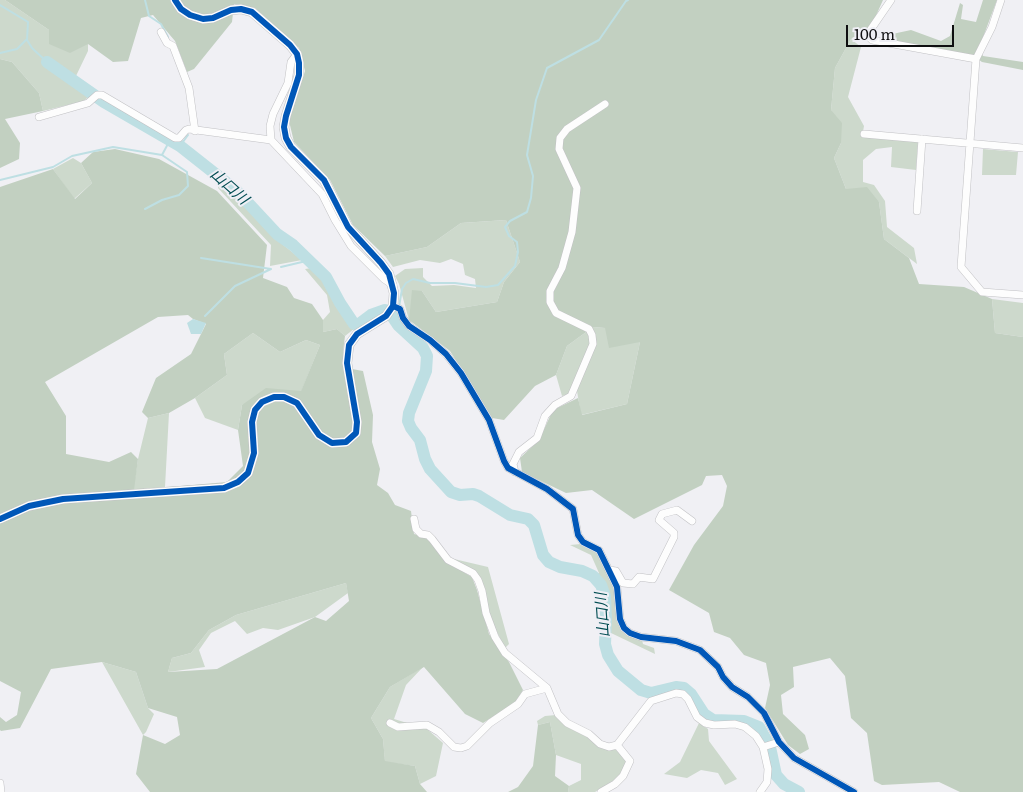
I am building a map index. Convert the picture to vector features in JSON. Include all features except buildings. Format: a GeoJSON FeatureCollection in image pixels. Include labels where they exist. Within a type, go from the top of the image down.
{"type":"FeatureCollection","features":[{"type":"Feature","properties":{"kind":"street"},"geometry":{"type":"LineString","coordinates":[[175,0],[181,9],[190,16],[203,19],[212,18],[231,10],[241,9],[252,12],[290,45],[297,54],[299,75],[284,127],[286,138],[291,147],[324,180],[348,227],[381,263],[393,285],[396,308],[409,326],[430,340],[446,354],[461,373],[488,420],[508,468],[547,489],[573,509],[578,536],[582,542],[599,550],[617,587],[620,619],[624,628],[630,633],[641,637],[676,641],[700,650],[718,668],[723,678],[732,687],[748,697],[764,713],[779,742],[801,763],[854,792]]}},
{"type":"Feature","properties":{"kind":"street"},"geometry":{"type":"LineString","coordinates":[[891,0],[869,32],[869,37],[872,40],[976,59]]}},
{"type":"Feature","properties":{"kind":"street"},"geometry":{"type":"LineString","coordinates":[[1001,0],[992,27],[976,59],[961,267],[982,292],[1023,295]]}},
{"type":"Feature","properties":{"kind":"street"},"geometry":{"type":"LineString","coordinates":[[161,32],[167,43],[173,46],[189,88],[196,131]]}},
{"type":"Feature","properties":{"kind":"street"},"geometry":{"type":"LineString","coordinates":[[297,54],[291,62],[288,83],[273,114],[270,126],[271,140],[322,194],[351,246],[384,279],[393,285]]}},
{"type":"Feature","properties":{"kind":"street"},"geometry":{"type":"LineString","coordinates":[[39,117],[88,103],[102,95],[175,138],[179,138],[186,130],[271,140]]}},
{"type":"Feature","properties":{"kind":"street"},"geometry":{"type":"LineString","coordinates":[[515,472],[513,464],[519,452],[537,438],[545,416],[555,405],[571,396],[593,344],[589,329],[556,313],[550,302],[550,291],[562,268],[572,232],[576,188],[559,149],[560,138],[567,129],[605,104]]}},
{"type":"Feature","properties":{"kind":"street"},"geometry":{"type":"LineString","coordinates":[[864,134],[1023,148]]}},
{"type":"Feature","properties":{"kind":"street"},"geometry":{"type":"LineString","coordinates":[[917,211],[922,139]]}},
{"type":"Feature","properties":{"kind":"street"},"geometry":{"type":"LineString","coordinates":[[0,519],[29,506],[63,499],[224,488],[238,482],[248,473],[254,454],[252,422],[255,410],[262,402],[274,397],[284,396],[298,403],[319,436],[332,443],[346,442],[356,433],[357,422],[347,363],[349,345],[357,334],[396,308]]}},
{"type":"Feature","properties":{"kind":"street"},"geometry":{"type":"LineString","coordinates":[[609,570],[616,571],[623,583],[633,584],[639,578],[653,580],[674,537],[674,533],[660,520],[662,514],[677,510],[692,520]]}},
{"type":"Feature","properties":{"kind":"street"},"geometry":{"type":"LineString","coordinates":[[414,518],[416,529],[422,534],[428,535],[448,560],[472,573],[478,580],[486,613],[495,637],[505,653],[546,688],[558,714],[567,723],[589,734],[600,744],[609,747],[617,745],[651,702],[676,693],[683,694],[688,699],[697,718],[705,723],[714,725],[735,724],[745,727],[756,736],[763,747],[768,769],[767,782],[760,792]]}},
{"type":"Feature","properties":{"kind":"street"},"geometry":{"type":"LineString","coordinates":[[390,723],[398,727],[427,725],[439,732],[454,747],[461,748],[467,746],[490,723],[518,704],[525,694],[546,688]]}},
{"type":"Feature","properties":{"kind":"street"},"geometry":{"type":"LineString","coordinates":[[763,747],[779,742]]}},
{"type":"Feature","properties":{"kind":"street"},"geometry":{"type":"LineString","coordinates":[[601,792],[615,784],[623,776],[630,761],[617,745]]}},
{"type":"Feature","properties":{"kind":"street"},"geometry":{"type":"LineString","coordinates":[[0,783],[1,792]]}},
{"type":"Feature","properties":{"kind":"green space"},"geometry":{"type":"Polygon","coordinates":[[[0,0],[5,0],[49,30],[88,44],[88,51],[75,78],[95,90],[84,101],[43,111],[39,93],[12,62],[0,59],[0,0]]]}},
{"type":"Feature","properties":{"kind":"green space"},"geometry":{"type":"Polygon","coordinates":[[[5,0],[883,0],[870,29],[851,39],[835,68],[831,110],[842,123],[841,143],[834,158],[846,189],[867,187],[879,202],[884,239],[909,258],[919,284],[964,287],[992,299],[995,333],[1023,337],[1023,792],[960,792],[939,782],[882,785],[874,781],[867,733],[851,718],[845,676],[830,658],[793,667],[794,687],[781,695],[783,714],[805,735],[809,749],[800,754],[788,745],[765,708],[770,685],[766,663],[744,655],[730,638],[714,632],[709,613],[669,590],[694,545],[723,506],[727,486],[722,475],[706,476],[702,485],[634,519],[592,490],[566,493],[522,472],[520,458],[539,440],[553,410],[578,398],[582,415],[627,404],[640,342],[609,348],[605,328],[593,327],[567,346],[556,375],[535,386],[504,420],[492,418],[450,351],[409,320],[412,290],[422,291],[436,312],[497,302],[504,282],[520,262],[506,220],[461,223],[427,247],[385,256],[353,225],[330,180],[294,142],[289,121],[305,71],[299,48],[255,8],[234,4],[232,22],[194,69],[187,72],[175,41],[153,15],[141,18],[128,61],[113,62],[88,44],[70,53],[49,44],[49,30],[5,0]]]}},
{"type":"Feature","properties":{"kind":"green space"},"geometry":{"type":"Polygon","coordinates":[[[983,0],[997,0],[979,48],[983,56],[1023,62],[1023,70],[982,62],[975,57],[887,41],[883,36],[911,30],[941,41],[950,36],[960,3],[963,5],[961,19],[976,22],[983,0]]]}},
{"type":"Feature","properties":{"kind":"green space"},"geometry":{"type":"Polygon","coordinates":[[[851,39],[861,47],[848,97],[864,126],[862,137],[918,142],[916,170],[891,167],[892,147],[876,149],[863,160],[863,182],[874,185],[885,201],[887,227],[914,248],[917,264],[884,239],[879,202],[846,189],[834,158],[841,143],[831,110],[835,68],[851,39]]]}},
{"type":"Feature","properties":{"kind":"green space"},"geometry":{"type":"Polygon","coordinates":[[[0,59],[12,62],[39,93],[43,111],[5,119],[20,143],[19,159],[0,168],[0,59]]]}},
{"type":"Feature","properties":{"kind":"green space"},"geometry":{"type":"Polygon","coordinates":[[[115,149],[159,159],[217,191],[267,245],[263,278],[287,287],[294,298],[312,304],[323,320],[323,332],[337,329],[345,336],[343,352],[352,369],[363,371],[373,415],[372,442],[380,469],[377,485],[388,493],[395,505],[411,511],[414,534],[428,538],[448,563],[472,577],[489,634],[509,662],[523,690],[515,703],[483,723],[465,714],[424,667],[390,687],[371,718],[383,739],[385,761],[415,766],[420,784],[427,792],[150,792],[136,774],[143,735],[165,744],[180,735],[177,717],[148,708],[136,672],[102,662],[51,669],[20,728],[0,730],[0,717],[6,722],[17,715],[21,692],[0,681],[0,187],[53,169],[75,199],[92,183],[81,163],[93,152],[115,149]],[[188,315],[158,317],[45,382],[66,416],[66,454],[109,462],[131,452],[138,459],[134,490],[227,482],[243,466],[238,430],[242,405],[266,388],[301,391],[320,345],[306,340],[280,352],[253,333],[224,354],[227,375],[195,398],[169,413],[148,418],[142,412],[156,378],[191,354],[206,324],[188,315]],[[346,583],[236,615],[209,630],[191,653],[172,658],[168,672],[217,669],[315,617],[326,621],[349,601],[346,583]]]}},
{"type":"Feature","properties":{"kind":"green space"},"geometry":{"type":"Polygon","coordinates":[[[983,149],[1018,152],[1016,175],[982,175],[983,149]]]}},
{"type":"Feature","properties":{"kind":"green space"},"geometry":{"type":"Polygon","coordinates":[[[73,158],[81,163],[92,183],[74,199],[53,169],[73,158]]]}},
{"type":"Feature","properties":{"kind":"green space"},"geometry":{"type":"Polygon","coordinates":[[[219,183],[233,193],[271,235],[302,260],[270,266],[271,245],[218,188],[219,183]]]}},
{"type":"Feature","properties":{"kind":"green space"},"geometry":{"type":"Polygon","coordinates":[[[506,220],[520,262],[504,282],[497,302],[436,312],[422,291],[409,320],[395,276],[405,269],[423,268],[423,277],[432,286],[454,285],[476,288],[475,279],[465,275],[463,264],[451,259],[440,263],[420,260],[393,267],[385,256],[427,247],[461,223],[506,220]]]}},
{"type":"Feature","properties":{"kind":"green space"},"geometry":{"type":"Polygon","coordinates":[[[312,268],[323,278],[336,306],[354,329],[345,336],[337,329],[323,332],[323,320],[330,312],[327,295],[305,269],[312,268]]]}},
{"type":"Feature","properties":{"kind":"green space"},"geometry":{"type":"Polygon","coordinates":[[[992,299],[1023,303],[1023,337],[995,333],[992,299]]]}},
{"type":"Feature","properties":{"kind":"green space"},"geometry":{"type":"Polygon","coordinates":[[[593,327],[605,328],[640,342],[627,404],[581,415],[577,391],[562,396],[556,375],[567,346],[593,327]]]}},
{"type":"Feature","properties":{"kind":"green space"},"geometry":{"type":"Polygon","coordinates":[[[253,333],[280,352],[306,340],[320,345],[301,392],[242,405],[238,430],[205,418],[195,398],[227,375],[224,354],[253,333]]]}},
{"type":"Feature","properties":{"kind":"green space"},"geometry":{"type":"Polygon","coordinates":[[[169,413],[165,487],[133,490],[148,418],[169,413]]]}},
{"type":"Feature","properties":{"kind":"green space"},"geometry":{"type":"Polygon","coordinates":[[[581,544],[597,552],[615,590],[618,624],[626,633],[642,640],[643,644],[654,648],[655,654],[611,633],[608,593],[603,582],[595,575],[599,573],[591,555],[570,545],[581,544]]]}},
{"type":"Feature","properties":{"kind":"green space"},"geometry":{"type":"Polygon","coordinates":[[[454,559],[488,567],[509,644],[505,648],[491,620],[477,573],[454,559]]]}},
{"type":"Feature","properties":{"kind":"green space"},"geometry":{"type":"Polygon","coordinates":[[[346,583],[348,593],[315,617],[278,630],[263,628],[247,634],[235,621],[211,633],[199,650],[205,667],[168,672],[172,658],[191,653],[209,630],[236,615],[346,583]]]}},
{"type":"Feature","properties":{"kind":"green space"},"geometry":{"type":"Polygon","coordinates":[[[102,662],[136,672],[148,708],[154,714],[143,735],[102,662]]]}},
{"type":"Feature","properties":{"kind":"green space"},"geometry":{"type":"Polygon","coordinates":[[[423,667],[406,685],[394,719],[427,729],[443,743],[436,776],[420,784],[415,766],[385,762],[383,739],[371,718],[390,687],[423,667]]]}},
{"type":"Feature","properties":{"kind":"green space"},"geometry":{"type":"Polygon","coordinates":[[[556,715],[615,749],[628,761],[618,778],[595,792],[568,792],[569,786],[581,780],[581,764],[556,755],[550,722],[538,725],[537,721],[545,716],[556,715]]]}},
{"type":"Feature","properties":{"kind":"green space"},"geometry":{"type":"Polygon","coordinates":[[[550,722],[556,755],[555,776],[569,786],[568,792],[508,792],[518,787],[533,766],[538,725],[550,722]]]}},
{"type":"Feature","properties":{"kind":"green space"},"geometry":{"type":"Polygon","coordinates":[[[699,723],[708,729],[709,741],[737,779],[725,785],[718,773],[701,770],[687,778],[664,774],[680,762],[699,723]]]}},
{"type":"Feature","properties":{"kind":"water"},"geometry":{"type":"Polygon","coordinates":[[[193,319],[206,323],[201,334],[191,334],[187,323],[193,319]]]}},
{"type":"Feature","properties":{"kind":"waterway"},"geometry":{"type":"LineString","coordinates":[[145,0],[149,16],[161,24],[168,37]]}},
{"type":"Feature","properties":{"kind":"waterway"},"geometry":{"type":"LineString","coordinates":[[399,307],[402,289],[406,283],[413,279],[430,283],[455,283],[486,287],[498,285],[515,266],[518,252],[517,242],[509,236],[505,227],[510,221],[527,212],[531,198],[533,176],[527,155],[536,100],[547,68],[599,40],[628,0]]}},
{"type":"Feature","properties":{"kind":"waterway"},"geometry":{"type":"LineString","coordinates":[[0,5],[28,22],[27,40],[32,48],[47,62]]}},
{"type":"Feature","properties":{"kind":"waterway"},"geometry":{"type":"LineString","coordinates":[[0,53],[17,49],[26,40]]}},
{"type":"Feature","properties":{"kind":"waterway","name":"山口川"},"geometry":{"type":"LineString","coordinates":[[47,62],[104,102],[180,146],[237,191],[277,234],[293,245],[326,277],[354,324],[359,324],[371,315],[385,310]]}},
{"type":"Feature","properties":{"kind":"waterway"},"geometry":{"type":"LineString","coordinates":[[180,146],[188,135]]}},
{"type":"Feature","properties":{"kind":"waterway"},"geometry":{"type":"LineString","coordinates":[[0,180],[53,167],[72,156],[113,147],[162,155],[170,140]]}},
{"type":"Feature","properties":{"kind":"waterway"},"geometry":{"type":"LineString","coordinates":[[145,209],[162,200],[179,195],[188,186],[187,172],[162,155]]}},
{"type":"Feature","properties":{"kind":"waterway"},"geometry":{"type":"LineString","coordinates":[[201,258],[271,269],[235,286],[205,316]]}},
{"type":"Feature","properties":{"kind":"waterway"},"geometry":{"type":"LineString","coordinates":[[281,267],[311,262]]}},
{"type":"Feature","properties":{"kind":"waterway","name":"山口川"},"geometry":{"type":"LineString","coordinates":[[395,319],[397,311]]}},
{"type":"Feature","properties":{"kind":"waterway","name":"山口川"},"geometry":{"type":"LineString","coordinates":[[392,316],[398,325],[423,348],[427,356],[426,371],[409,413],[408,421],[420,440],[430,469],[451,492],[460,495],[473,494],[479,496],[510,515],[528,519],[534,525],[543,555],[549,562],[593,576],[601,585],[605,596],[605,644],[608,655],[618,671],[641,690],[651,693],[676,687],[684,688],[691,694],[704,714],[713,720],[744,721],[759,727],[770,747],[776,775],[784,784],[799,792]]}},
{"type":"Feature","properties":{"kind":"cycle path"},"geometry":{"type":"LineString","coordinates":[[0,519],[29,506],[63,499],[224,488],[238,482],[248,473],[254,453],[252,422],[255,410],[262,402],[274,397],[284,397],[297,403],[319,435],[332,443],[346,442],[356,433],[357,422],[347,363],[349,345],[357,334],[386,316],[393,306],[394,293],[389,274],[348,227],[324,180],[291,147],[286,138],[284,127],[286,116],[299,75],[297,54],[290,45],[252,12],[241,9],[231,10],[213,18],[203,19],[190,15],[181,9],[175,0]]}},
{"type":"Feature","properties":{"kind":"cycle path"},"geometry":{"type":"LineString","coordinates":[[393,306],[400,309],[403,318],[409,326],[430,340],[446,354],[461,373],[489,420],[508,468],[547,489],[573,509],[578,535],[583,542],[599,550],[617,587],[620,619],[624,628],[630,633],[641,637],[676,641],[700,650],[718,667],[723,677],[732,687],[748,697],[764,713],[779,742],[794,758],[854,792]]}}]}
